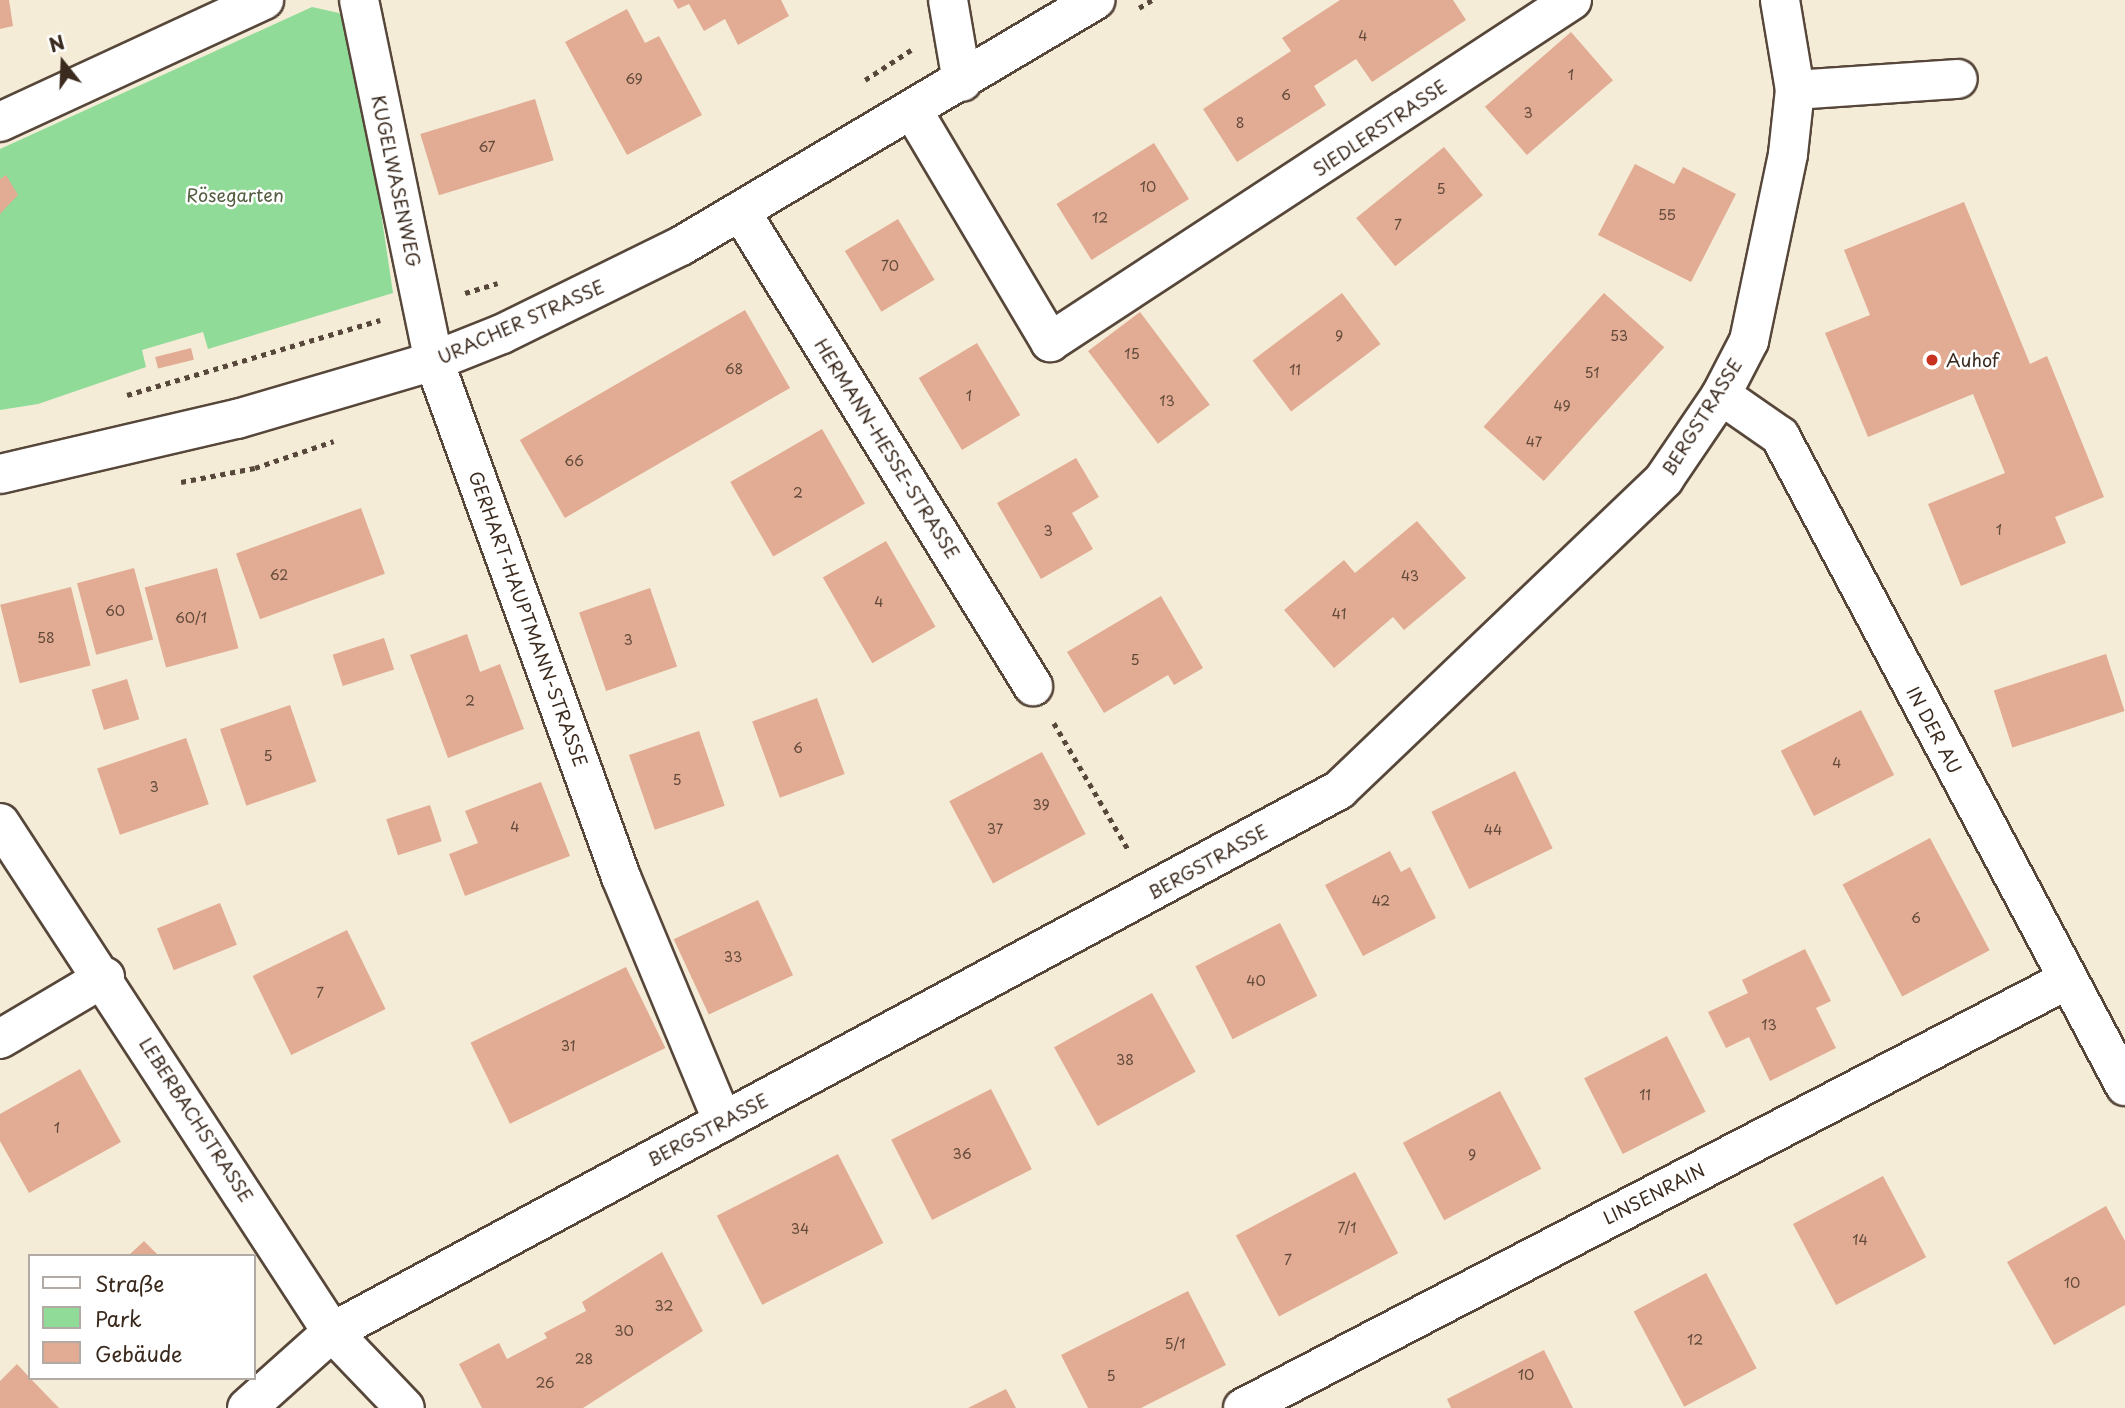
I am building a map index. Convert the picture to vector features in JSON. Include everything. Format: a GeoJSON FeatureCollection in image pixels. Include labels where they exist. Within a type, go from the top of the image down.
{"type":"FeatureCollection","features":[{"type":"Feature","properties":{"kind":"street"},"geometry":{"type":"LineString","coordinates":[[0,121],[264,0]]}},
{"type":"Feature","properties":{"kind":"street","name":"KUGELWASENWEG"},"geometry":{"type":"LineString","coordinates":[[359,0],[434,361]]}},
{"type":"Feature","properties":{"kind":"street","name":"URACHER STRASSE"},"geometry":{"type":"LineString","coordinates":[[0,474],[237,419],[434,361],[600,288],[741,212],[1095,0]]}},
{"type":"Feature","properties":{"kind":"street","name":"SIEDLERSTRASSE"},"geometry":{"type":"LineString","coordinates":[[913,111],[1050,342],[1189,256],[1572,0]]}},
{"type":"Feature","properties":{"kind":"street"},"geometry":{"type":"LineString","coordinates":[[1770,0],[1780,0]]}},
{"type":"Feature","properties":{"kind":"street","name":"BERGSTRASSE"},"geometry":{"type":"LineString","coordinates":[[247,1408],[332,1332],[1339,790],[1664,479],[1721,394],[1749,341],[1788,155],[1795,90],[1780,0]]}},
{"type":"Feature","properties":{"kind":"street"},"geometry":{"type":"LineString","coordinates":[[950,12],[962,82]]}},
{"type":"Feature","properties":{"kind":"street"},"geometry":{"type":"LineString","coordinates":[[1795,90],[1958,79]]}},
{"type":"Feature","properties":{"kind":"street","name":"HERMANN-HESSE-STRASSE"},"geometry":{"type":"LineString","coordinates":[[741,212],[1033,686]]}},
{"type":"Feature","properties":{"kind":"street","name":"GERHART-HAUPTMANN-STRASSE"},"geometry":{"type":"LineString","coordinates":[[434,361],[621,877],[723,1122]]}},
{"type":"Feature","properties":{"kind":"street","name":"IN DER AU"},"geometry":{"type":"LineString","coordinates":[[1721,394],[1780,436],[2065,981],[2125,1086]]}},
{"type":"Feature","properties":{"kind":"street","name":"LEBERBACHSTRASSE"},"geometry":{"type":"LineString","coordinates":[[0,823],[105,977],[332,1332],[405,1408]]}},
{"type":"Feature","properties":{"kind":"street"},"geometry":{"type":"LineString","coordinates":[[0,1039],[105,977]]}},
{"type":"Feature","properties":{"kind":"street","name":"LINSENRAIN"},"geometry":{"type":"LineString","coordinates":[[1243,1408],[2065,981]]}},
{"type":"Feature","properties":{"kind":"path"},"geometry":{"type":"LineString","coordinates":[[854,87],[950,12]]}},
{"type":"Feature","properties":{"kind":"path"},"geometry":{"type":"LineString","coordinates":[[125,395],[274,356],[501,281]]}},
{"type":"Feature","properties":{"kind":"path"},"geometry":{"type":"LineString","coordinates":[[1033,686],[1153,892]]}},
{"type":"Feature","properties":{"kind":"green space","name":"Rösegarten"},"geometry":{"type":"Polygon","coordinates":[[[312,7],[339,13],[354,32],[393,293],[208,349],[203,332],[142,350],[146,367],[38,404],[0,410],[0,149],[312,7]]]}},
{"type":"Feature","properties":{"kind":"building"},"geometry":{"type":"Polygon","coordinates":[[[0,0],[9,0],[13,26],[0,29],[0,0]]]}},
{"type":"Feature","properties":{"kind":"building"},"geometry":{"type":"Polygon","coordinates":[[[673,0],[781,0],[789,16],[738,45],[725,19],[704,31],[689,4],[678,9],[673,0]]]}},
{"type":"Feature","properties":{"kind":"building"},"geometry":{"type":"Polygon","coordinates":[[[1340,0],[1453,0],[1466,20],[1372,82],[1356,59],[1314,86],[1326,105],[1237,162],[1203,109],[1291,51],[1282,38],[1340,0]]]}},
{"type":"Feature","properties":{"kind":"building"},"geometry":{"type":"Polygon","coordinates":[[[627,9],[645,43],[659,36],[702,115],[627,155],[565,42],[627,9]]]}},
{"type":"Feature","properties":{"kind":"building"},"geometry":{"type":"Polygon","coordinates":[[[1571,32],[1613,80],[1527,155],[1485,107],[1571,32]]]}},
{"type":"Feature","properties":{"kind":"building"},"geometry":{"type":"Polygon","coordinates":[[[535,99],[554,160],[439,195],[420,134],[535,99]]]}},
{"type":"Feature","properties":{"kind":"building"},"geometry":{"type":"Polygon","coordinates":[[[1154,143],[1189,199],[1091,260],[1056,204],[1154,143]]]}},
{"type":"Feature","properties":{"kind":"building"},"geometry":{"type":"Polygon","coordinates":[[[1444,147],[1483,195],[1395,266],[1356,218],[1444,147]]]}},
{"type":"Feature","properties":{"kind":"building"},"geometry":{"type":"Polygon","coordinates":[[[1635,164],[1674,184],[1683,167],[1736,194],[1691,282],[1598,235],[1635,164]]]}},
{"type":"Feature","properties":{"kind":"building"},"geometry":{"type":"Polygon","coordinates":[[[6,175],[18,195],[0,214],[0,179],[6,175]]]}},
{"type":"Feature","properties":{"kind":"building","name":"Auhof"},"geometry":{"type":"Polygon","coordinates":[[[1964,202],[2030,364],[2047,356],[2104,497],[2055,517],[2066,543],[1961,586],[1928,504],[2005,473],[1973,394],[1868,437],[1825,333],[1870,315],[1844,250],[1964,202]]]}},
{"type":"Feature","properties":{"kind":"building"},"geometry":{"type":"Polygon","coordinates":[[[898,219],[935,280],[881,312],[845,251],[898,219]]]}},
{"type":"Feature","properties":{"kind":"building"},"geometry":{"type":"Polygon","coordinates":[[[1342,293],[1381,344],[1291,412],[1253,360],[1342,293]]]}},
{"type":"Feature","properties":{"kind":"building"},"geometry":{"type":"Polygon","coordinates":[[[1604,293],[1664,347],[1544,481],[1484,427],[1604,293]]]}},
{"type":"Feature","properties":{"kind":"building"},"geometry":{"type":"Polygon","coordinates":[[[745,310],[790,388],[565,518],[520,440],[745,310]]]}},
{"type":"Feature","properties":{"kind":"building"},"geometry":{"type":"Polygon","coordinates":[[[1140,312],[1210,405],[1158,444],[1088,351],[1140,312]]]}},
{"type":"Feature","properties":{"kind":"building"},"geometry":{"type":"Polygon","coordinates":[[[977,343],[1020,415],[962,450],[919,378],[977,343]]]}},
{"type":"Feature","properties":{"kind":"building"},"geometry":{"type":"Polygon","coordinates":[[[191,348],[194,360],[158,369],[155,357],[191,348]]]}},
{"type":"Feature","properties":{"kind":"building"},"geometry":{"type":"Polygon","coordinates":[[[822,429],[865,503],[773,556],[730,482],[822,429]]]}},
{"type":"Feature","properties":{"kind":"building"},"geometry":{"type":"Polygon","coordinates":[[[1076,458],[1099,497],[1072,513],[1093,549],[1041,579],[997,503],[1076,458]]]}},
{"type":"Feature","properties":{"kind":"building"},"geometry":{"type":"Polygon","coordinates":[[[361,508],[385,574],[260,619],[236,553],[361,508]]]}},
{"type":"Feature","properties":{"kind":"building"},"geometry":{"type":"Polygon","coordinates":[[[1417,521],[1466,578],[1404,630],[1393,617],[1334,668],[1284,610],[1344,560],[1355,573],[1417,521]]]}},
{"type":"Feature","properties":{"kind":"building"},"geometry":{"type":"Polygon","coordinates":[[[886,541],[936,627],[872,663],[823,578],[886,541]]]}},
{"type":"Feature","properties":{"kind":"building"},"geometry":{"type":"Polygon","coordinates":[[[134,568],[153,639],[96,655],[77,583],[134,568]]]}},
{"type":"Feature","properties":{"kind":"building"},"geometry":{"type":"Polygon","coordinates":[[[217,568],[238,648],[166,668],[145,587],[217,568]]]}},
{"type":"Feature","properties":{"kind":"building"},"geometry":{"type":"Polygon","coordinates":[[[71,587],[91,666],[20,683],[0,605],[71,587]]]}},
{"type":"Feature","properties":{"kind":"building"},"geometry":{"type":"Polygon","coordinates":[[[650,588],[677,666],[606,691],[579,612],[650,588]]]}},
{"type":"Feature","properties":{"kind":"building"},"geometry":{"type":"Polygon","coordinates":[[[1161,596],[1203,668],[1174,685],[1168,675],[1104,713],[1067,652],[1161,596]]]}},
{"type":"Feature","properties":{"kind":"building"},"geometry":{"type":"Polygon","coordinates":[[[467,634],[480,672],[500,664],[524,729],[448,758],[410,655],[467,634]]]}},
{"type":"Feature","properties":{"kind":"building"},"geometry":{"type":"Polygon","coordinates":[[[384,638],[394,669],[343,686],[333,655],[384,638]]]}},
{"type":"Feature","properties":{"kind":"building"},"geometry":{"type":"Polygon","coordinates":[[[2106,654],[2125,711],[2012,748],[1994,690],[2106,654]]]}},
{"type":"Feature","properties":{"kind":"building"},"geometry":{"type":"Polygon","coordinates":[[[127,679],[139,719],[104,730],[92,690],[127,679]]]}},
{"type":"Feature","properties":{"kind":"building"},"geometry":{"type":"Polygon","coordinates":[[[817,698],[845,774],[780,798],[752,722],[817,698]]]}},
{"type":"Feature","properties":{"kind":"building"},"geometry":{"type":"Polygon","coordinates":[[[290,705],[316,782],[246,806],[220,729],[290,705]]]}},
{"type":"Feature","properties":{"kind":"building"},"geometry":{"type":"Polygon","coordinates":[[[1861,710],[1894,775],[1814,816],[1781,751],[1861,710]]]}},
{"type":"Feature","properties":{"kind":"building"},"geometry":{"type":"Polygon","coordinates":[[[699,731],[725,806],[655,830],[629,755],[699,731]]]}},
{"type":"Feature","properties":{"kind":"building"},"geometry":{"type":"Polygon","coordinates":[[[186,738],[209,804],[120,835],[97,769],[186,738]]]}},
{"type":"Feature","properties":{"kind":"building"},"geometry":{"type":"Polygon","coordinates":[[[1042,752],[1086,834],[993,883],[949,801],[1042,752]]]}},
{"type":"Feature","properties":{"kind":"building"},"geometry":{"type":"Polygon","coordinates":[[[1515,771],[1553,848],[1469,889],[1431,812],[1515,771]]]}},
{"type":"Feature","properties":{"kind":"building"},"geometry":{"type":"Polygon","coordinates":[[[541,782],[570,856],[465,896],[449,854],[478,843],[465,811],[541,782]]]}},
{"type":"Feature","properties":{"kind":"building"},"geometry":{"type":"Polygon","coordinates":[[[430,805],[442,841],[398,855],[386,819],[430,805]]]}},
{"type":"Feature","properties":{"kind":"building"},"geometry":{"type":"Polygon","coordinates":[[[1930,838],[1990,950],[1902,997],[1843,884],[1930,838]]]}},
{"type":"Feature","properties":{"kind":"building"},"geometry":{"type":"Polygon","coordinates":[[[1390,851],[1401,872],[1410,867],[1436,918],[1363,956],[1325,885],[1390,851]]]}},
{"type":"Feature","properties":{"kind":"building"},"geometry":{"type":"Polygon","coordinates":[[[758,900],[793,975],[709,1015],[674,939],[758,900]]]}},
{"type":"Feature","properties":{"kind":"building"},"geometry":{"type":"Polygon","coordinates":[[[220,903],[237,945],[174,970],[157,928],[220,903]]]}},
{"type":"Feature","properties":{"kind":"building"},"geometry":{"type":"Polygon","coordinates":[[[1280,923],[1317,996],[1233,1039],[1195,966],[1280,923]]]}},
{"type":"Feature","properties":{"kind":"building"},"geometry":{"type":"Polygon","coordinates":[[[347,930],[386,1009],[291,1055],[253,976],[347,930]]]}},
{"type":"Feature","properties":{"kind":"building"},"geometry":{"type":"Polygon","coordinates":[[[1805,949],[1831,1001],[1816,1008],[1836,1048],[1770,1081],[1749,1037],[1726,1048],[1708,1012],[1748,993],[1742,980],[1805,949]]]}},
{"type":"Feature","properties":{"kind":"building"},"geometry":{"type":"Polygon","coordinates":[[[626,967],[665,1048],[510,1124],[471,1043],[626,967]]]}},
{"type":"Feature","properties":{"kind":"building"},"geometry":{"type":"Polygon","coordinates":[[[1152,993],[1196,1072],[1098,1126],[1054,1047],[1152,993]]]}},
{"type":"Feature","properties":{"kind":"building"},"geometry":{"type":"Polygon","coordinates":[[[1667,1036],[1706,1112],[1623,1154],[1584,1078],[1667,1036]]]}},
{"type":"Feature","properties":{"kind":"building"},"geometry":{"type":"Polygon","coordinates":[[[80,1069],[121,1142],[29,1193],[0,1141],[0,1114],[80,1069]]]}},
{"type":"Feature","properties":{"kind":"building"},"geometry":{"type":"Polygon","coordinates":[[[991,1089],[1032,1169],[932,1220],[891,1140],[991,1089]]]}},
{"type":"Feature","properties":{"kind":"building"},"geometry":{"type":"Polygon","coordinates":[[[1500,1091],[1541,1169],[1444,1220],[1403,1143],[1500,1091]]]}},
{"type":"Feature","properties":{"kind":"building"},"geometry":{"type":"Polygon","coordinates":[[[838,1154],[883,1243],[762,1305],[717,1216],[838,1154]]]}},
{"type":"Feature","properties":{"kind":"building"},"geometry":{"type":"Polygon","coordinates":[[[1355,1172],[1398,1253],[1279,1317],[1236,1235],[1355,1172]]]}},
{"type":"Feature","properties":{"kind":"building"},"geometry":{"type":"Polygon","coordinates":[[[1883,1176],[1926,1257],[1836,1305],[1793,1224],[1883,1176]]]}},
{"type":"Feature","properties":{"kind":"building"},"geometry":{"type":"Polygon","coordinates":[[[2106,1206],[2125,1241],[2125,1305],[2054,1345],[2007,1262],[2106,1206]]]}},
{"type":"Feature","properties":{"kind":"building"},"geometry":{"type":"Polygon","coordinates":[[[144,1241],[157,1254],[130,1254],[144,1241]]]}},
{"type":"Feature","properties":{"kind":"building"},"geometry":{"type":"Polygon","coordinates":[[[662,1252],[703,1331],[583,1408],[482,1408],[459,1364],[499,1343],[507,1359],[547,1338],[544,1333],[586,1311],[582,1302],[662,1252]]]}},
{"type":"Feature","properties":{"kind":"building"},"geometry":{"type":"Polygon","coordinates":[[[1706,1273],[1757,1368],[1684,1407],[1634,1311],[1706,1273]]]}},
{"type":"Feature","properties":{"kind":"building"},"geometry":{"type":"Polygon","coordinates":[[[1188,1291],[1226,1365],[1141,1408],[1088,1408],[1061,1355],[1188,1291]]]}},
{"type":"Feature","properties":{"kind":"building"},"geometry":{"type":"Polygon","coordinates":[[[1544,1350],[1573,1408],[1451,1408],[1447,1399],[1544,1350]]]}},
{"type":"Feature","properties":{"kind":"building"},"geometry":{"type":"Polygon","coordinates":[[[17,1364],[28,1376],[28,1380],[32,1380],[59,1408],[0,1408],[0,1381],[17,1364]]]}},
{"type":"Feature","properties":{"kind":"building"},"geometry":{"type":"Polygon","coordinates":[[[1006,1389],[1016,1408],[968,1408],[1006,1389]]]}},
{"type":"Feature","properties":{"kind":"place","name":"Auhof"},"geometry":{"type":"Point","coordinates":[1932,360]}}]}
